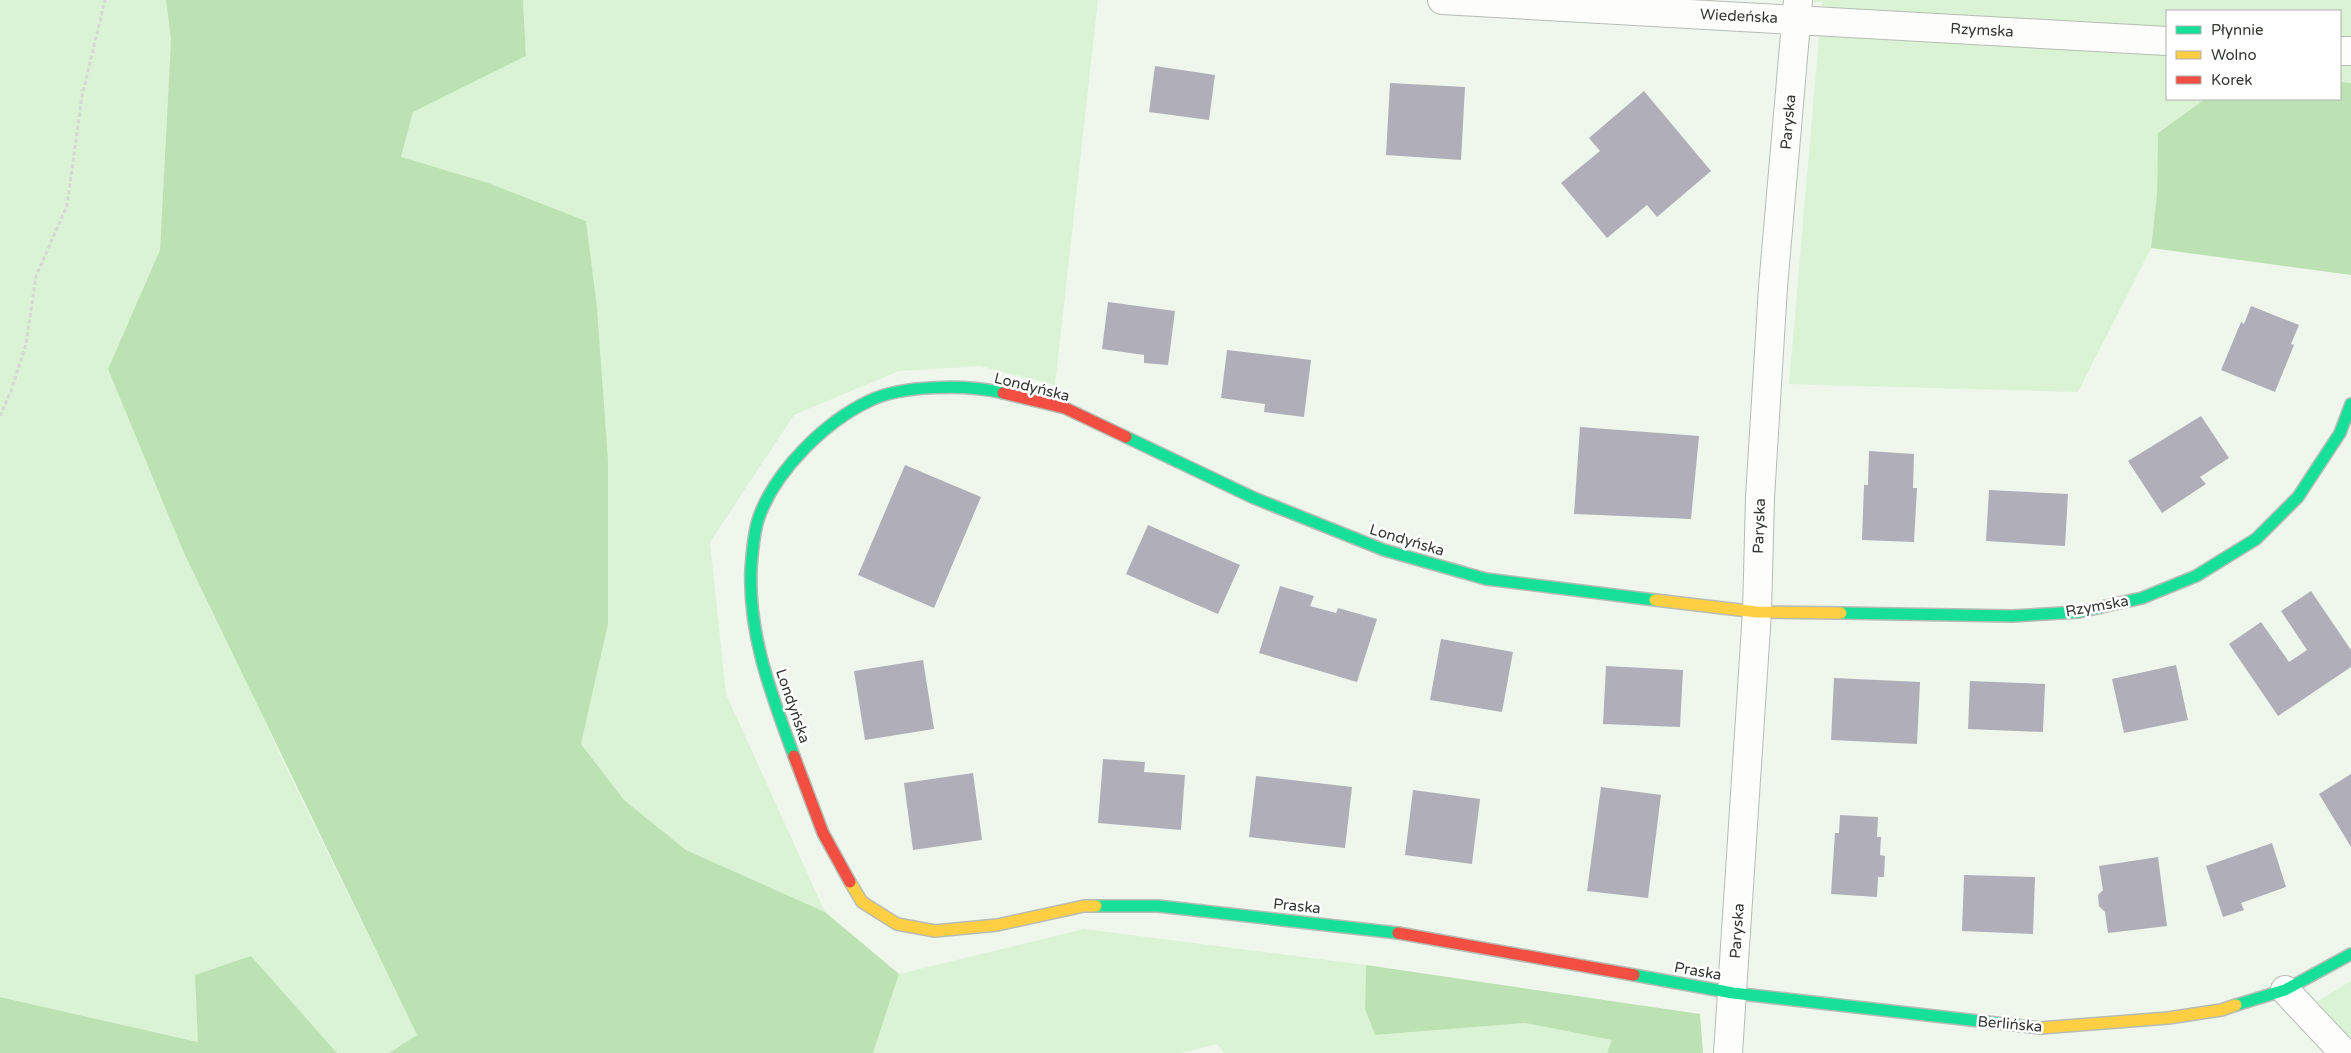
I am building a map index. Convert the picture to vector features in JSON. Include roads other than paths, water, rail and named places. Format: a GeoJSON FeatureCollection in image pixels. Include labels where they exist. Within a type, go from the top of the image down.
{"type":"FeatureCollection","features":[{"type":"Feature","properties":{"kind":"street","name":"Wiedeńska"},"geometry":{"type":"LineString","coordinates":[[1444,0],[1798,9]]}},
{"type":"Feature","properties":{"kind":"street","name":"Rzymska"},"geometry":{"type":"LineString","coordinates":[[1798,9],[2166,41]]}},
{"type":"Feature","properties":{"kind":"street","name":"Paryska"},"geometry":{"type":"LineString","coordinates":[[1728,1053],[1756,612],[1760,498],[1773,287],[1798,9]]}},
{"type":"Feature","properties":{"kind":"street","name":"Londyńska"},"geometry":{"type":"LineString","coordinates":[[862,902],[823,833],[776,707],[756,642],[750,569],[759,517],[787,466],[833,422],[870,400],[920,387],[995,391],[1065,408],[1254,498],[1384,550],[1486,578],[1756,612]]}},
{"type":"Feature","properties":{"kind":"street","name":"Rzymska"},"geometry":{"type":"LineString","coordinates":[[1756,612],[2012,616],[2079,612],[2142,598],[2196,576],[2256,539],[2298,497],[2340,433],[2351,404]]}},
{"type":"Feature","properties":{"kind":"street","name":"Praska"},"geometry":{"type":"LineString","coordinates":[[862,902],[897,924],[935,931],[997,925],[1084,906],[1158,906],[1422,936],[1733,993]]}},
{"type":"Feature","properties":{"kind":"street","name":"Berlińska"},"geometry":{"type":"LineString","coordinates":[[1733,993],[2041,1028],[2177,1016],[2221,1010],[2285,990],[2351,954]]}},
{"type":"Feature","properties":{"kind":"street"},"geometry":{"type":"LineString","coordinates":[[2285,990],[2344,1053]]}}]}
